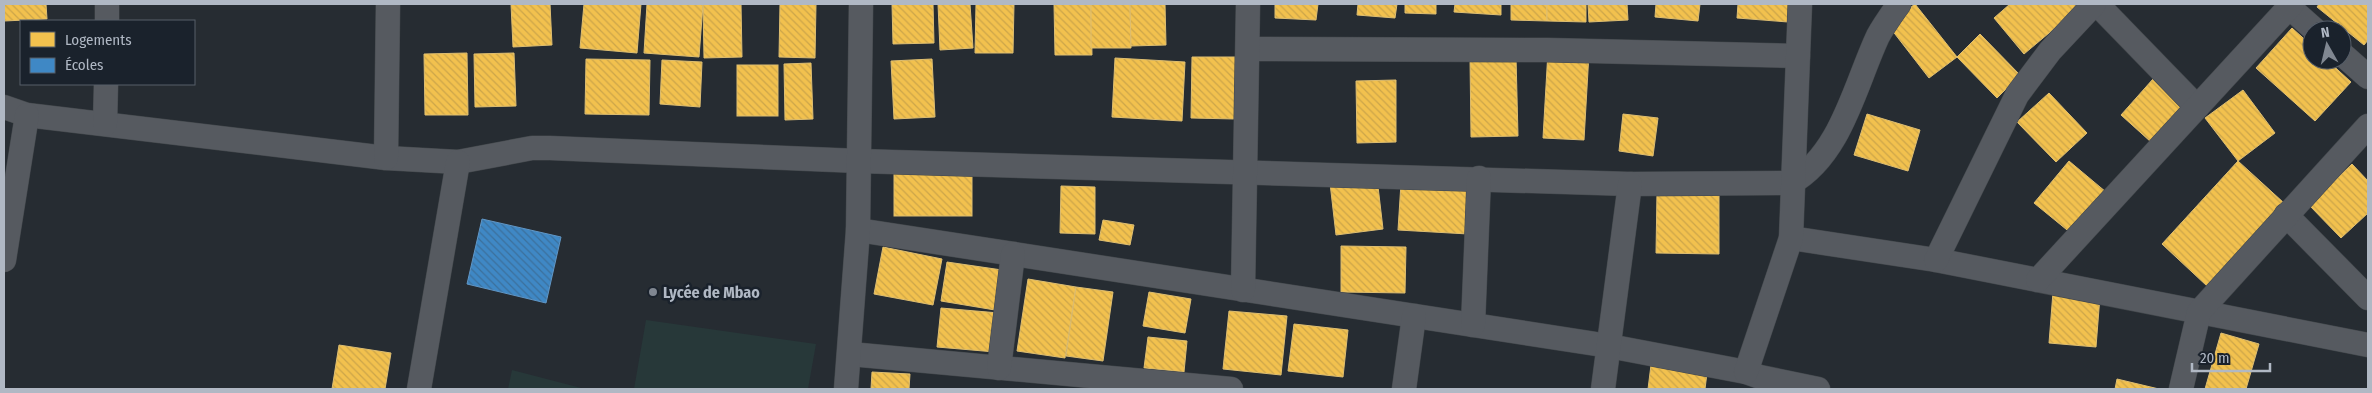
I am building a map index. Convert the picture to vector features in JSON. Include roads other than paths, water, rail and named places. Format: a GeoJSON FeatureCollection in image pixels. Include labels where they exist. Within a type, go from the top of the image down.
{"type":"FeatureCollection","features":[{"type":"Feature","properties":{"kind":"street"},"geometry":{"type":"LineString","coordinates":[[107,4],[107,20]]}},
{"type":"Feature","properties":{"kind":"street"},"geometry":{"type":"LineString","coordinates":[[386,158],[388,4]]}},
{"type":"Feature","properties":{"kind":"street"},"geometry":{"type":"LineString","coordinates":[[846,389],[858,230],[861,4]]}},
{"type":"Feature","properties":{"kind":"street"},"geometry":{"type":"LineString","coordinates":[[1243,290],[1248,4]]}},
{"type":"Feature","properties":{"kind":"street"},"geometry":{"type":"LineString","coordinates":[[1755,380],[1790,238],[1800,4]]}},
{"type":"Feature","properties":{"kind":"street"},"geometry":{"type":"LineString","coordinates":[[4,107],[27,115],[386,158],[458,162],[532,148],[550,148],[859,161],[1630,184],[1791,183],[1807,174],[1829,144],[1851,103],[1879,35],[1899,4]]}},
{"type":"Feature","properties":{"kind":"street"},"geometry":{"type":"LineString","coordinates":[[1936,260],[2017,95],[2050,51],[2095,4],[2197,107]]}},
{"type":"Feature","properties":{"kind":"street"},"geometry":{"type":"LineString","coordinates":[[2038,280],[2291,5],[2305,20]]}},
{"type":"Feature","properties":{"kind":"street"},"geometry":{"type":"LineString","coordinates":[[1248,49],[1548,50],[1798,56]]}},
{"type":"Feature","properties":{"kind":"street"},"geometry":{"type":"LineString","coordinates":[[2352,63],[2368,77]]}},
{"type":"Feature","properties":{"kind":"street"},"geometry":{"type":"LineString","coordinates":[[105,124],[106,85]]}},
{"type":"Feature","properties":{"kind":"street"},"geometry":{"type":"LineString","coordinates":[[4,260],[27,115]]}},
{"type":"Feature","properties":{"kind":"street"},"geometry":{"type":"LineString","coordinates":[[2181,389],[2199,312],[2368,126]]}},
{"type":"Feature","properties":{"kind":"street"},"geometry":{"type":"LineString","coordinates":[[419,389],[458,162]]}},
{"type":"Feature","properties":{"kind":"street"},"geometry":{"type":"LineString","coordinates":[[1473,325],[1479,178]]}},
{"type":"Feature","properties":{"kind":"street"},"geometry":{"type":"LineString","coordinates":[[1603,389],[1630,184]]}},
{"type":"Feature","properties":{"kind":"street"},"geometry":{"type":"LineString","coordinates":[[2286,215],[2368,298]]}},
{"type":"Feature","properties":{"kind":"street"},"geometry":{"type":"LineString","coordinates":[[858,230],[1609,346],[1755,380],[1818,389]]}},
{"type":"Feature","properties":{"kind":"street"},"geometry":{"type":"LineString","coordinates":[[1790,238],[1936,260],[2368,345]]}},
{"type":"Feature","properties":{"kind":"street"},"geometry":{"type":"LineString","coordinates":[[999,368],[1013,254]]}},
{"type":"Feature","properties":{"kind":"street"},"geometry":{"type":"LineString","coordinates":[[1404,389],[1414,316]]}},
{"type":"Feature","properties":{"kind":"street"},"geometry":{"type":"LineString","coordinates":[[850,354],[999,368],[1156,386],[1232,389]]}},
{"type":"Feature","properties":{"kind":"place","name":"Lycée de Mbao"},"geometry":{"type":"Point","coordinates":[653,292]}}]}
